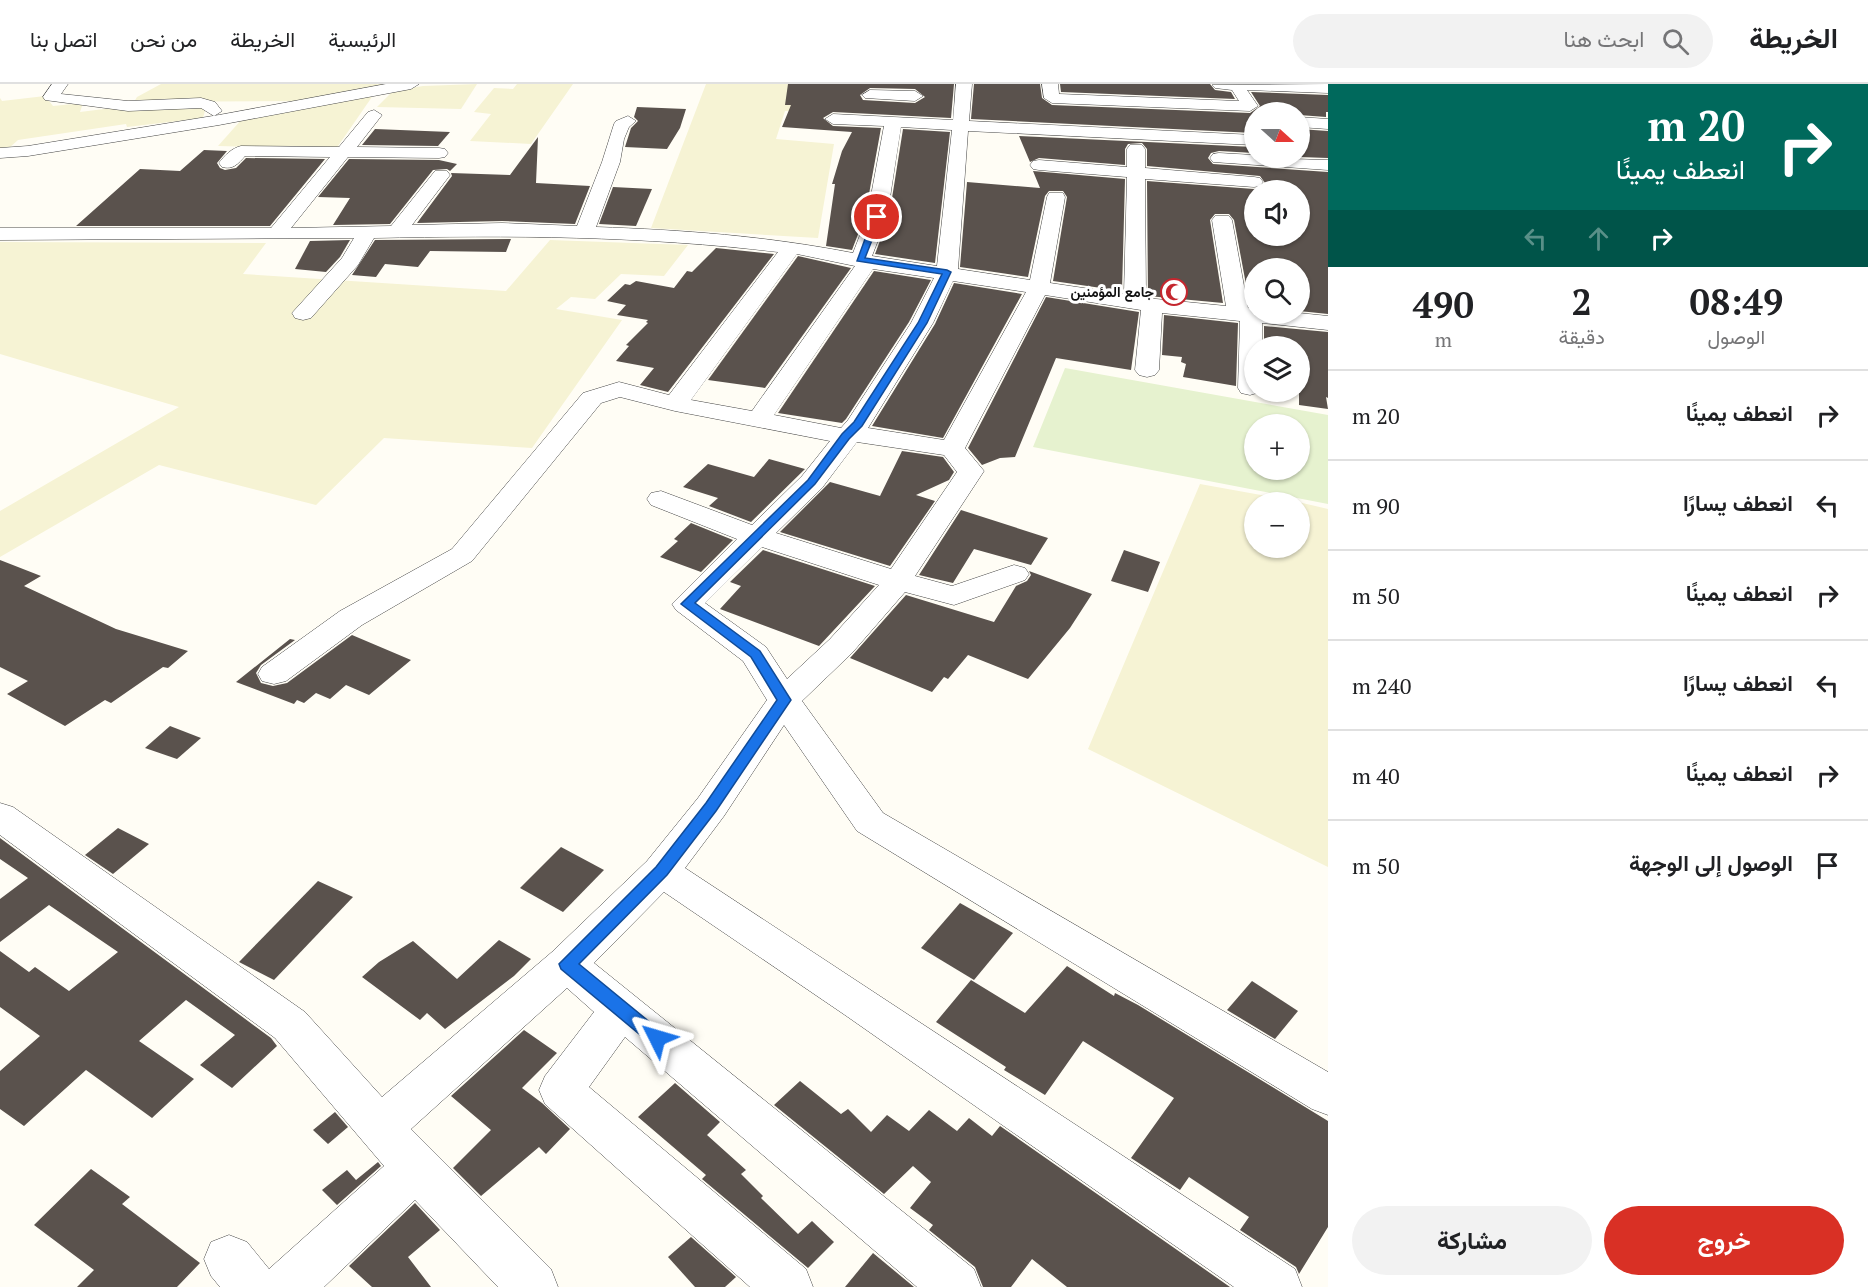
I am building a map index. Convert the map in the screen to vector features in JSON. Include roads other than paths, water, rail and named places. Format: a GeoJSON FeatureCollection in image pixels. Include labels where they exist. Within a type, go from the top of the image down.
{"type":"FeatureCollection","features":[{"type":"Feature","properties":{"kind":"street"},"geometry":{"type":"LineString","coordinates":[[60,84],[51,97],[128,106],[201,103],[209,105],[219,120]]}},
{"type":"Feature","properties":{"kind":"street"},"geometry":{"type":"LineString","coordinates":[[0,153],[28,151],[219,120],[411,84]]}},
{"type":"Feature","properties":{"kind":"street"},"geometry":{"type":"LineString","coordinates":[[964,84],[967,108],[947,272],[922,323],[858,424],[812,482],[687,604],[755,654],[784,700],[870,822],[1328,1095]]}},
{"type":"Feature","properties":{"kind":"street"},"geometry":{"type":"LineString","coordinates":[[1050,84],[1052,98],[1134,123],[1158,153]]}},
{"type":"Feature","properties":{"kind":"street"},"geometry":{"type":"LineString","coordinates":[[1189,84],[1194,104]]}},
{"type":"Feature","properties":{"kind":"street"},"geometry":{"type":"LineString","coordinates":[[1203,84],[1328,88]]}},
{"type":"Feature","properties":{"kind":"street"},"geometry":{"type":"LineString","coordinates":[[833,119],[900,123],[963,137],[1134,123],[1194,104],[1250,106],[1236,86]]}},
{"type":"Feature","properties":{"kind":"street"},"geometry":{"type":"LineString","coordinates":[[759,419],[864,261],[900,123],[916,90],[871,89],[866,121]]}},
{"type":"Feature","properties":{"kind":"street"},"geometry":{"type":"LineString","coordinates":[[1043,112],[1244,139]]}},
{"type":"Feature","properties":{"kind":"street"},"geometry":{"type":"LineString","coordinates":[[240,116],[302,121]]}},
{"type":"Feature","properties":{"kind":"street"},"geometry":{"type":"LineString","coordinates":[[276,234],[370,119],[345,123]]}},
{"type":"Feature","properties":{"kind":"street"},"geometry":{"type":"LineString","coordinates":[[584,232],[611,162],[616,139],[622,124],[628,120]]}},
{"type":"Feature","properties":{"kind":"street"},"geometry":{"type":"LineString","coordinates":[[1183,120],[1244,123]]}},
{"type":"Feature","properties":{"kind":"street"},"geometry":{"type":"LineString","coordinates":[[1134,123],[1147,370]]}},
{"type":"Feature","properties":{"kind":"street"},"geometry":{"type":"LineString","coordinates":[[1310,123],[1328,124]]}},
{"type":"Feature","properties":{"kind":"street"},"geometry":{"type":"LineString","coordinates":[[228,163],[241,151],[439,153]]}},
{"type":"Feature","properties":{"kind":"street"},"geometry":{"type":"LineString","coordinates":[[1204,156],[1328,165]]}},
{"type":"Feature","properties":{"kind":"street"},"geometry":{"type":"LineString","coordinates":[[1039,165],[1203,193]]}},
{"type":"Feature","properties":{"kind":"street"},"geometry":{"type":"LineString","coordinates":[[397,231],[441,175]]}},
{"type":"Feature","properties":{"kind":"street"},"geometry":{"type":"LineString","coordinates":[[1104,188],[1136,181],[1244,183]]}},
{"type":"Feature","properties":{"kind":"street"},"geometry":{"type":"LineString","coordinates":[[952,449],[1039,287],[1064,190]]}},
{"type":"Feature","properties":{"kind":"street"},"geometry":{"type":"LineString","coordinates":[[1222,220],[1244,311]]}},
{"type":"Feature","properties":{"kind":"street"},"geometry":{"type":"LineString","coordinates":[[0,234],[276,234],[502,229],[703,237],[792,248],[1144,304],[1244,315]]}},
{"type":"Feature","properties":{"kind":"street"},"geometry":{"type":"LineString","coordinates":[[303,313],[351,261],[367,232]]}},
{"type":"Feature","properties":{"kind":"street"},"geometry":{"type":"LineString","coordinates":[[675,404],[792,248]]}},
{"type":"Feature","properties":{"kind":"street"},"geometry":{"type":"LineString","coordinates":[[1310,321],[1328,323]]}},
{"type":"Feature","properties":{"kind":"street"},"geometry":{"type":"LineString","coordinates":[[274,674],[351,618],[462,555],[592,398],[619,389],[675,404],[847,435],[952,449],[971,471],[898,581],[841,646],[784,700],[711,807],[661,871],[567,964],[380,1127]]}},
{"type":"Feature","properties":{"kind":"street"},"geometry":{"type":"LineString","coordinates":[[662,499],[756,536],[898,581],[954,596],[1014,574]]}},
{"type":"Feature","properties":{"kind":"street"},"geometry":{"type":"LineString","coordinates":[[0,816],[290,1024],[416,1168],[533,1287]]}},
{"type":"Feature","properties":{"kind":"street"},"geometry":{"type":"LineString","coordinates":[[661,871],[860,1003],[1277,1287]]}},
{"type":"Feature","properties":{"kind":"street"},"geometry":{"type":"LineString","coordinates":[[567,964],[956,1287]]}},
{"type":"Feature","properties":{"kind":"street"},"geometry":{"type":"LineString","coordinates":[[621,1009],[561,1090],[788,1287]]}},
{"type":"Feature","properties":{"kind":"street"},"geometry":{"type":"LineString","coordinates":[[287,1287],[416,1168]]}},
{"type":"Feature","properties":{"kind":"place","name":"جامع المؤمنين"},"geometry":{"type":"Point","coordinates":[1174,292]}}]}
